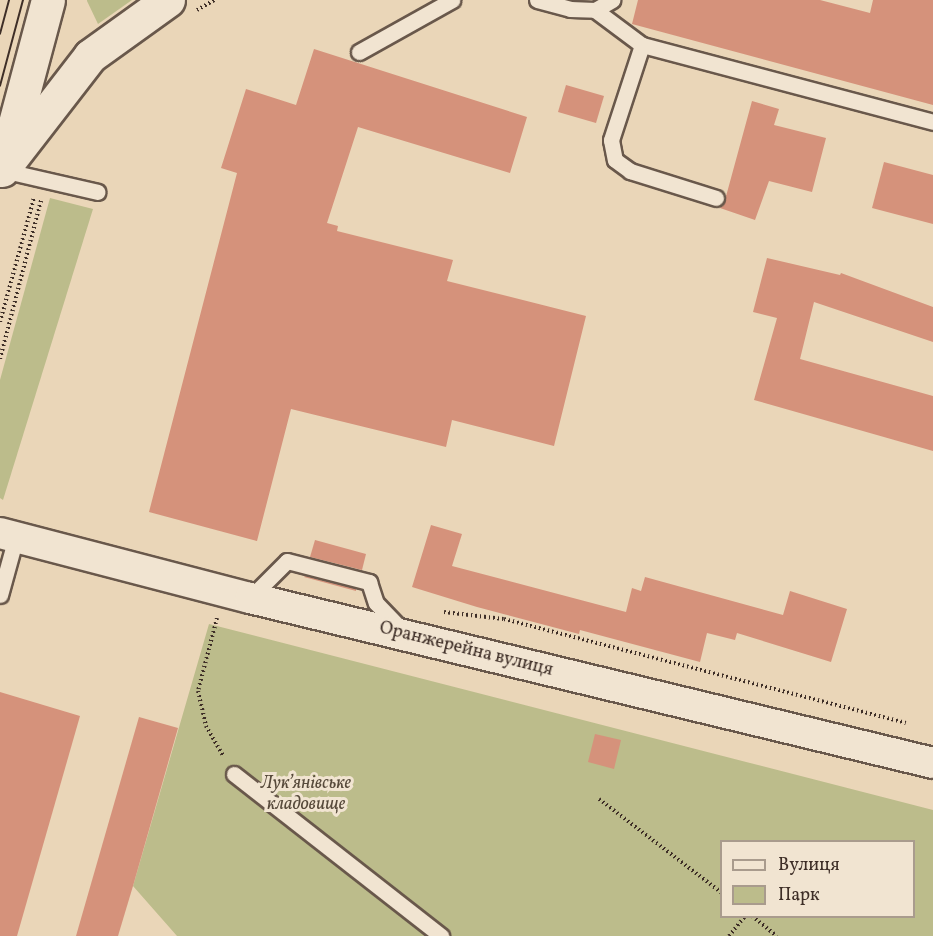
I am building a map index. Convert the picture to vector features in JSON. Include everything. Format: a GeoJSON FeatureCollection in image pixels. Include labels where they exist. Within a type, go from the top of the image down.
{"type":"FeatureCollection","features":[{"type":"Feature","properties":{"kind":"main road"},"geometry":{"type":"LineString","coordinates":[[1,174],[48,0]]}},
{"type":"Feature","properties":{"kind":"main road"},"geometry":{"type":"LineString","coordinates":[[1,174],[90,56],[168,0]]}},
{"type":"Feature","properties":{"kind":"street","name":"Оранжерейна вулиця"},"geometry":{"type":"LineString","coordinates":[[8,535],[250,598],[933,763]]}},
{"type":"Feature","properties":{"kind":"lane"},"geometry":{"type":"LineString","coordinates":[[359,52],[452,0]]}},
{"type":"Feature","properties":{"kind":"lane"},"geometry":{"type":"LineString","coordinates":[[537,0],[570,9],[595,10],[612,0]]}},
{"type":"Feature","properties":{"kind":"lane"},"geometry":{"type":"LineString","coordinates":[[595,10],[642,45],[933,122]]}},
{"type":"Feature","properties":{"kind":"lane"},"geometry":{"type":"LineString","coordinates":[[642,45],[611,140],[615,160],[630,171],[716,198]]}},
{"type":"Feature","properties":{"kind":"lane"},"geometry":{"type":"LineString","coordinates":[[1,174],[46,180],[98,192]]}},
{"type":"Feature","properties":{"kind":"lane"},"geometry":{"type":"LineString","coordinates":[[0,595],[8,535]]}},
{"type":"Feature","properties":{"kind":"lane"},"geometry":{"type":"LineString","coordinates":[[250,598],[287,561],[369,582],[376,603],[407,636]]}},
{"type":"Feature","properties":{"kind":"lane"},"geometry":{"type":"LineString","coordinates":[[234,774],[441,936]]}},
{"type":"Feature","properties":{"kind":"path"},"geometry":{"type":"LineString","coordinates":[[0,322],[34,199],[46,180]]}},
{"type":"Feature","properties":{"kind":"path"},"geometry":{"type":"LineString","coordinates":[[0,359],[46,180]]}},
{"type":"Feature","properties":{"kind":"path"},"geometry":{"type":"LineString","coordinates":[[215,628],[198,692],[206,726],[234,774]]}},
{"type":"Feature","properties":{"kind":"path"},"geometry":{"type":"LineString","coordinates":[[599,799],[720,891]]}},
{"type":"Feature","properties":{"kind":"path"},"geometry":{"type":"LineString","coordinates":[[729,936],[743,918]]}},
{"type":"Feature","properties":{"kind":"path"},"geometry":{"type":"LineString","coordinates":[[754,918],[777,936]]}},
{"type":"Feature","properties":{"kind":"green space"},"geometry":{"type":"Polygon","coordinates":[[[87,0],[132,0],[98,24],[87,1],[87,0]]]}},
{"type":"Feature","properties":{"kind":"green space"},"geometry":{"type":"Polygon","coordinates":[[[50,198],[93,209],[3,500],[0,498],[0,380],[50,198]]]}},
{"type":"Feature","properties":{"kind":"green space","name":"Лукʼянівське кладовище"},"geometry":{"type":"Polygon","coordinates":[[[209,624],[933,810],[933,936],[177,936],[133,886],[209,624]]]}},
{"type":"Feature","properties":{"kind":"building"},"geometry":{"type":"Polygon","coordinates":[[[638,0],[820,0],[870,13],[873,0],[933,0],[933,105],[632,24],[638,0]]]}},
{"type":"Feature","properties":{"kind":"building"},"geometry":{"type":"Polygon","coordinates":[[[314,49],[527,117],[510,173],[358,127],[327,223],[338,226],[337,231],[453,260],[447,281],[586,316],[554,446],[452,420],[446,447],[291,409],[257,541],[149,512],[237,173],[221,168],[246,89],[296,105],[314,49]]]}},
{"type":"Feature","properties":{"kind":"building"},"geometry":{"type":"Polygon","coordinates":[[[566,85],[604,96],[596,123],[558,112],[566,85]]]}},
{"type":"Feature","properties":{"kind":"building"},"geometry":{"type":"Polygon","coordinates":[[[752,101],[779,109],[774,125],[826,138],[812,192],[769,181],[755,220],[720,208],[725,200],[752,101]]]}},
{"type":"Feature","properties":{"kind":"building"},"geometry":{"type":"Polygon","coordinates":[[[884,162],[933,175],[933,224],[872,208],[884,162]]]}},
{"type":"Feature","properties":{"kind":"building"},"geometry":{"type":"Polygon","coordinates":[[[767,258],[840,275],[841,273],[933,307],[933,342],[814,302],[800,359],[933,396],[933,451],[754,400],[777,318],[753,312],[767,258]]]}},
{"type":"Feature","properties":{"kind":"building"},"geometry":{"type":"Polygon","coordinates":[[[431,525],[462,534],[452,566],[626,612],[632,588],[641,591],[645,577],[783,615],[790,591],[847,609],[831,662],[737,633],[735,640],[707,633],[700,662],[580,630],[579,634],[412,587],[431,525]]]}},
{"type":"Feature","properties":{"kind":"building"},"geometry":{"type":"Polygon","coordinates":[[[315,540],[366,554],[362,570],[310,557],[315,540]]]}},
{"type":"Feature","properties":{"kind":"building"},"geometry":{"type":"Polygon","coordinates":[[[304,577],[356,589],[356,591],[304,577]]]}},
{"type":"Feature","properties":{"kind":"building"},"geometry":{"type":"Polygon","coordinates":[[[0,692],[80,716],[17,936],[0,936],[0,692]]]}},
{"type":"Feature","properties":{"kind":"building"},"geometry":{"type":"Polygon","coordinates":[[[139,717],[178,728],[133,886],[118,936],[76,936],[139,717]]]}},
{"type":"Feature","properties":{"kind":"building"},"geometry":{"type":"Polygon","coordinates":[[[595,734],[621,740],[614,769],[588,762],[595,734]]]}},
{"type":"Feature","properties":{"kind":"tram line"},"geometry":{"type":"LineString","coordinates":[[0,34],[9,0]]}},
{"type":"Feature","properties":{"kind":"tram line"},"geometry":{"type":"LineString","coordinates":[[0,86],[23,0]]}}]}
